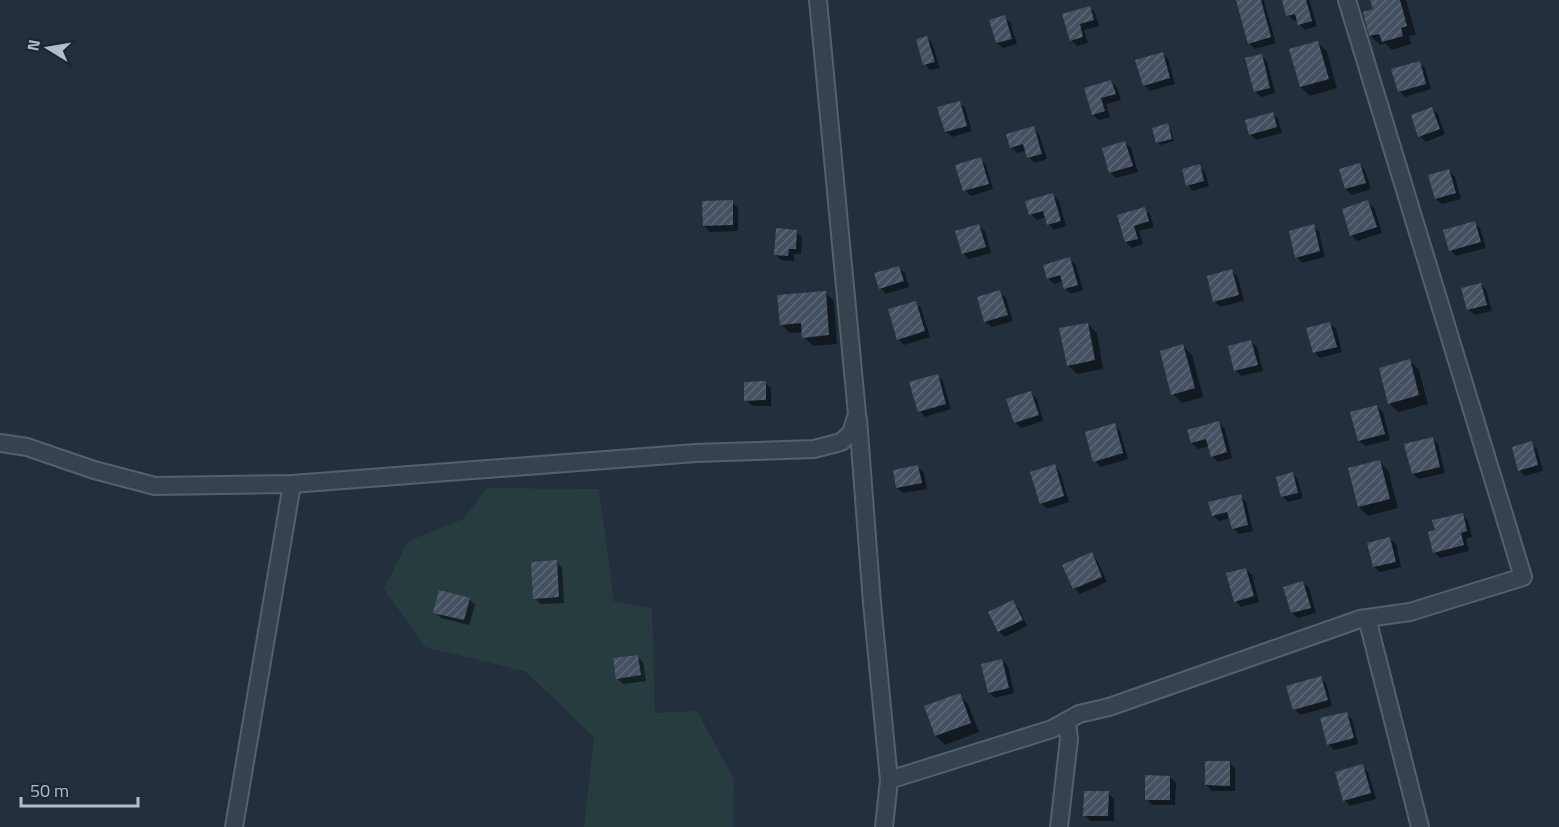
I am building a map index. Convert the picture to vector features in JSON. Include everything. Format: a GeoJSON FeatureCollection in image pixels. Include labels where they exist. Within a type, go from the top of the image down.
{"type":"FeatureCollection","features":[{"type":"Feature","properties":{"kind":"street"},"geometry":{"type":"LineString","coordinates":[[821,0],[889,780],[884,827]]}},
{"type":"Feature","properties":{"kind":"street"},"geometry":{"type":"LineString","coordinates":[[889,780],[1052,729],[1079,714],[1109,707],[1360,619],[1410,612],[1523,577],[1347,0]]}},
{"type":"Feature","properties":{"kind":"street"},"geometry":{"type":"LineString","coordinates":[[0,443],[27,447],[94,471],[154,486],[292,484],[684,454],[814,449],[841,442],[851,433],[857,414]]}},
{"type":"Feature","properties":{"kind":"street"},"geometry":{"type":"LineString","coordinates":[[234,827],[292,484]]}},
{"type":"Feature","properties":{"kind":"street"},"geometry":{"type":"LineString","coordinates":[[1367,618],[1420,827]]}},
{"type":"Feature","properties":{"kind":"street"},"geometry":{"type":"LineString","coordinates":[[1059,827],[1069,739],[1067,721]]}},
{"type":"Feature","properties":{"kind":"green space"},"geometry":{"type":"Polygon","coordinates":[[[487,488],[599,489],[614,602],[652,608],[655,713],[697,711],[734,780],[733,827],[584,827],[594,737],[525,671],[425,647],[384,589],[408,541],[463,519],[487,488]]]}},
{"type":"Feature","properties":{"kind":"building"},"geometry":{"type":"Polygon","coordinates":[[[1236,0],[1261,0],[1271,37],[1248,44],[1236,0]]]}},
{"type":"Feature","properties":{"kind":"building"},"geometry":{"type":"Polygon","coordinates":[[[1282,0],[1306,0],[1312,21],[1298,25],[1295,14],[1286,16],[1282,0]]]}},
{"type":"Feature","properties":{"kind":"building"},"geometry":{"type":"Polygon","coordinates":[[[1370,0],[1400,0],[1407,26],[1401,28],[1403,36],[1382,42],[1379,34],[1369,36],[1363,12],[1373,9],[1370,0]]]}},
{"type":"Feature","properties":{"kind":"building"},"geometry":{"type":"Polygon","coordinates":[[[1090,6],[1094,20],[1080,24],[1083,37],[1070,41],[1062,14],[1090,6]]]}},
{"type":"Feature","properties":{"kind":"building"},"geometry":{"type":"Polygon","coordinates":[[[1005,15],[1012,39],[996,43],[989,20],[1005,15]]]}},
{"type":"Feature","properties":{"kind":"building"},"geometry":{"type":"Polygon","coordinates":[[[927,36],[935,62],[923,65],[916,39],[927,36]]]}},
{"type":"Feature","properties":{"kind":"building"},"geometry":{"type":"Polygon","coordinates":[[[1318,41],[1329,79],[1300,87],[1289,49],[1318,41]]]}},
{"type":"Feature","properties":{"kind":"building"},"geometry":{"type":"Polygon","coordinates":[[[1163,52],[1170,78],[1143,86],[1135,60],[1163,52]]]}},
{"type":"Feature","properties":{"kind":"building"},"geometry":{"type":"Polygon","coordinates":[[[1262,54],[1270,88],[1254,92],[1245,58],[1262,54]]]}},
{"type":"Feature","properties":{"kind":"building"},"geometry":{"type":"Polygon","coordinates":[[[1420,61],[1426,84],[1398,92],[1391,69],[1420,61]]]}},
{"type":"Feature","properties":{"kind":"building"},"geometry":{"type":"Polygon","coordinates":[[[1111,80],[1116,94],[1101,98],[1105,111],[1092,115],[1084,88],[1111,80]]]}},
{"type":"Feature","properties":{"kind":"building"},"geometry":{"type":"Polygon","coordinates":[[[960,101],[967,126],[945,132],[937,107],[960,101]]]}},
{"type":"Feature","properties":{"kind":"building"},"geometry":{"type":"Polygon","coordinates":[[[1432,107],[1440,129],[1418,137],[1411,115],[1432,107]]]}},
{"type":"Feature","properties":{"kind":"building"},"geometry":{"type":"Polygon","coordinates":[[[1273,112],[1277,127],[1249,135],[1245,120],[1273,112]]]}},
{"type":"Feature","properties":{"kind":"building"},"geometry":{"type":"Polygon","coordinates":[[[1168,123],[1172,139],[1156,143],[1152,128],[1168,123]]]}},
{"type":"Feature","properties":{"kind":"building"},"geometry":{"type":"Polygon","coordinates":[[[1034,126],[1042,154],[1027,158],[1023,144],[1010,148],[1006,134],[1034,126]]]}},
{"type":"Feature","properties":{"kind":"building"},"geometry":{"type":"Polygon","coordinates":[[[1125,141],[1133,166],[1109,173],[1102,148],[1125,141]]]}},
{"type":"Feature","properties":{"kind":"building"},"geometry":{"type":"Polygon","coordinates":[[[981,157],[989,184],[963,191],[955,165],[981,157]]]}},
{"type":"Feature","properties":{"kind":"building"},"geometry":{"type":"Polygon","coordinates":[[[1360,163],[1366,183],[1345,189],[1339,169],[1360,163]]]}},
{"type":"Feature","properties":{"kind":"building"},"geometry":{"type":"Polygon","coordinates":[[[1200,164],[1204,181],[1186,186],[1182,169],[1200,164]]]}},
{"type":"Feature","properties":{"kind":"building"},"geometry":{"type":"Polygon","coordinates":[[[1449,169],[1456,193],[1435,199],[1428,175],[1449,169]]]}},
{"type":"Feature","properties":{"kind":"building"},"geometry":{"type":"Polygon","coordinates":[[[1053,193],[1061,221],[1047,225],[1043,211],[1029,215],[1025,201],[1053,193]]]}},
{"type":"Feature","properties":{"kind":"building"},"geometry":{"type":"Polygon","coordinates":[[[733,200],[733,225],[703,226],[702,201],[733,200]]]}},
{"type":"Feature","properties":{"kind":"building"},"geometry":{"type":"Polygon","coordinates":[[[1368,200],[1377,227],[1350,236],[1342,209],[1368,200]]]}},
{"type":"Feature","properties":{"kind":"building"},"geometry":{"type":"Polygon","coordinates":[[[1145,207],[1149,221],[1134,226],[1138,239],[1125,242],[1117,215],[1145,207]]]}},
{"type":"Feature","properties":{"kind":"building"},"geometry":{"type":"Polygon","coordinates":[[[1475,221],[1481,242],[1449,251],[1443,230],[1475,221]]]}},
{"type":"Feature","properties":{"kind":"building"},"geometry":{"type":"Polygon","coordinates":[[[979,224],[986,247],[962,254],[955,231],[979,224]]]}},
{"type":"Feature","properties":{"kind":"building"},"geometry":{"type":"Polygon","coordinates":[[[1314,224],[1320,251],[1295,258],[1289,231],[1314,224]]]}},
{"type":"Feature","properties":{"kind":"building"},"geometry":{"type":"Polygon","coordinates":[[[776,228],[797,230],[796,249],[789,249],[788,256],[774,255],[776,228]]]}},
{"type":"Feature","properties":{"kind":"building"},"geometry":{"type":"Polygon","coordinates":[[[1070,257],[1078,285],[1064,289],[1060,275],[1047,279],[1043,265],[1070,257]]]}},
{"type":"Feature","properties":{"kind":"building"},"geometry":{"type":"Polygon","coordinates":[[[899,266],[904,281],[879,289],[874,273],[899,266]]]}},
{"type":"Feature","properties":{"kind":"building"},"geometry":{"type":"Polygon","coordinates":[[[1232,269],[1239,295],[1213,302],[1207,276],[1232,269]]]}},
{"type":"Feature","properties":{"kind":"building"},"geometry":{"type":"Polygon","coordinates":[[[1481,283],[1487,305],[1467,310],[1461,288],[1481,283]]]}},
{"type":"Feature","properties":{"kind":"building"},"geometry":{"type":"Polygon","coordinates":[[[1000,290],[1008,315],[984,322],[977,297],[1000,290]]]}},
{"type":"Feature","properties":{"kind":"building"},"geometry":{"type":"Polygon","coordinates":[[[826,291],[829,335],[802,338],[801,323],[780,325],[777,295],[826,291]]]}},
{"type":"Feature","properties":{"kind":"building"},"geometry":{"type":"Polygon","coordinates":[[[916,301],[925,331],[897,340],[888,309],[916,301]]]}},
{"type":"Feature","properties":{"kind":"building"},"geometry":{"type":"Polygon","coordinates":[[[1330,322],[1337,347],[1313,353],[1306,328],[1330,322]]]}},
{"type":"Feature","properties":{"kind":"building"},"geometry":{"type":"Polygon","coordinates":[[[1088,323],[1095,360],[1067,366],[1059,328],[1088,323]]]}},
{"type":"Feature","properties":{"kind":"building"},"geometry":{"type":"Polygon","coordinates":[[[1251,340],[1258,365],[1234,371],[1228,346],[1251,340]]]}},
{"type":"Feature","properties":{"kind":"building"},"geometry":{"type":"Polygon","coordinates":[[[1183,344],[1195,388],[1171,395],[1160,351],[1183,344]]]}},
{"type":"Feature","properties":{"kind":"building"},"geometry":{"type":"Polygon","coordinates":[[[1410,359],[1419,395],[1388,404],[1379,368],[1410,359]]]}},
{"type":"Feature","properties":{"kind":"building"},"geometry":{"type":"Polygon","coordinates":[[[938,374],[946,404],[918,412],[909,382],[938,374]]]}},
{"type":"Feature","properties":{"kind":"building"},"geometry":{"type":"Polygon","coordinates":[[[766,381],[766,400],[744,401],[744,382],[766,381]]]}},
{"type":"Feature","properties":{"kind":"building"},"geometry":{"type":"Polygon","coordinates":[[[1031,391],[1039,415],[1014,423],[1006,399],[1031,391]]]}},
{"type":"Feature","properties":{"kind":"building"},"geometry":{"type":"Polygon","coordinates":[[[1377,405],[1385,434],[1358,441],[1350,412],[1377,405]]]}},
{"type":"Feature","properties":{"kind":"building"},"geometry":{"type":"Polygon","coordinates":[[[1219,421],[1227,452],[1211,457],[1206,439],[1191,443],[1187,430],[1219,421]]]}},
{"type":"Feature","properties":{"kind":"building"},"geometry":{"type":"Polygon","coordinates":[[[1115,423],[1123,453],[1093,462],[1085,432],[1115,423]]]}},
{"type":"Feature","properties":{"kind":"building"},"geometry":{"type":"Polygon","coordinates":[[[1433,437],[1440,467],[1412,474],[1404,444],[1433,437]]]}},
{"type":"Feature","properties":{"kind":"building"},"geometry":{"type":"Polygon","coordinates":[[[1532,441],[1538,465],[1518,471],[1512,447],[1532,441]]]}},
{"type":"Feature","properties":{"kind":"building"},"geometry":{"type":"Polygon","coordinates":[[[1380,460],[1390,499],[1358,507],[1348,468],[1380,460]]]}},
{"type":"Feature","properties":{"kind":"building"},"geometry":{"type":"Polygon","coordinates":[[[1055,464],[1064,496],[1040,504],[1030,472],[1055,464]]]}},
{"type":"Feature","properties":{"kind":"building"},"geometry":{"type":"Polygon","coordinates":[[[918,465],[922,483],[896,488],[893,470],[918,465]]]}},
{"type":"Feature","properties":{"kind":"building"},"geometry":{"type":"Polygon","coordinates":[[[1293,472],[1298,493],[1281,497],[1276,477],[1293,472]]]}},
{"type":"Feature","properties":{"kind":"building"},"geometry":{"type":"Polygon","coordinates":[[[1241,494],[1248,525],[1232,529],[1227,512],[1212,516],[1208,502],[1241,494]]]}},
{"type":"Feature","properties":{"kind":"building"},"geometry":{"type":"Polygon","coordinates":[[[1463,513],[1467,531],[1461,533],[1464,545],[1433,553],[1428,532],[1435,530],[1432,520],[1463,513]]]}},
{"type":"Feature","properties":{"kind":"building"},"geometry":{"type":"Polygon","coordinates":[[[1390,537],[1396,562],[1373,567],[1367,543],[1390,537]]]}},
{"type":"Feature","properties":{"kind":"building"},"geometry":{"type":"Polygon","coordinates":[[[1092,552],[1102,577],[1073,589],[1062,565],[1092,552]]]}},
{"type":"Feature","properties":{"kind":"building"},"geometry":{"type":"Polygon","coordinates":[[[557,560],[559,597],[533,599],[531,562],[557,560]]]}},
{"type":"Feature","properties":{"kind":"building"},"geometry":{"type":"Polygon","coordinates":[[[1246,568],[1254,596],[1234,602],[1226,573],[1246,568]]]}},
{"type":"Feature","properties":{"kind":"building"},"geometry":{"type":"Polygon","coordinates":[[[1303,581],[1311,608],[1291,613],[1283,587],[1303,581]]]}},
{"type":"Feature","properties":{"kind":"building"},"geometry":{"type":"Polygon","coordinates":[[[439,590],[470,598],[464,620],[433,613],[439,590]]]}},
{"type":"Feature","properties":{"kind":"building"},"geometry":{"type":"Polygon","coordinates":[[[1013,600],[1023,620],[998,632],[988,612],[1013,600]]]}},
{"type":"Feature","properties":{"kind":"building"},"geometry":{"type":"Polygon","coordinates":[[[638,655],[641,675],[616,679],[613,658],[638,655]]]}},
{"type":"Feature","properties":{"kind":"building"},"geometry":{"type":"Polygon","coordinates":[[[1002,659],[1009,688],[988,693],[981,664],[1002,659]]]}},
{"type":"Feature","properties":{"kind":"building"},"geometry":{"type":"Polygon","coordinates":[[[1321,676],[1328,700],[1293,710],[1286,686],[1321,676]]]}},
{"type":"Feature","properties":{"kind":"building"},"geometry":{"type":"Polygon","coordinates":[[[960,693],[971,723],[935,736],[924,706],[960,693]]]}},
{"type":"Feature","properties":{"kind":"building"},"geometry":{"type":"Polygon","coordinates":[[[1347,712],[1354,738],[1327,745],[1320,718],[1347,712]]]}},
{"type":"Feature","properties":{"kind":"building"},"geometry":{"type":"Polygon","coordinates":[[[1205,761],[1230,761],[1230,786],[1205,785],[1205,761]]]}},
{"type":"Feature","properties":{"kind":"building"},"geometry":{"type":"Polygon","coordinates":[[[1363,764],[1371,793],[1343,801],[1335,772],[1363,764]]]}},
{"type":"Feature","properties":{"kind":"building"},"geometry":{"type":"Polygon","coordinates":[[[1145,775],[1170,776],[1170,800],[1145,800],[1145,775]]]}},
{"type":"Feature","properties":{"kind":"building"},"geometry":{"type":"Polygon","coordinates":[[[1084,791],[1109,791],[1108,816],[1083,816],[1084,791]]]}}]}
